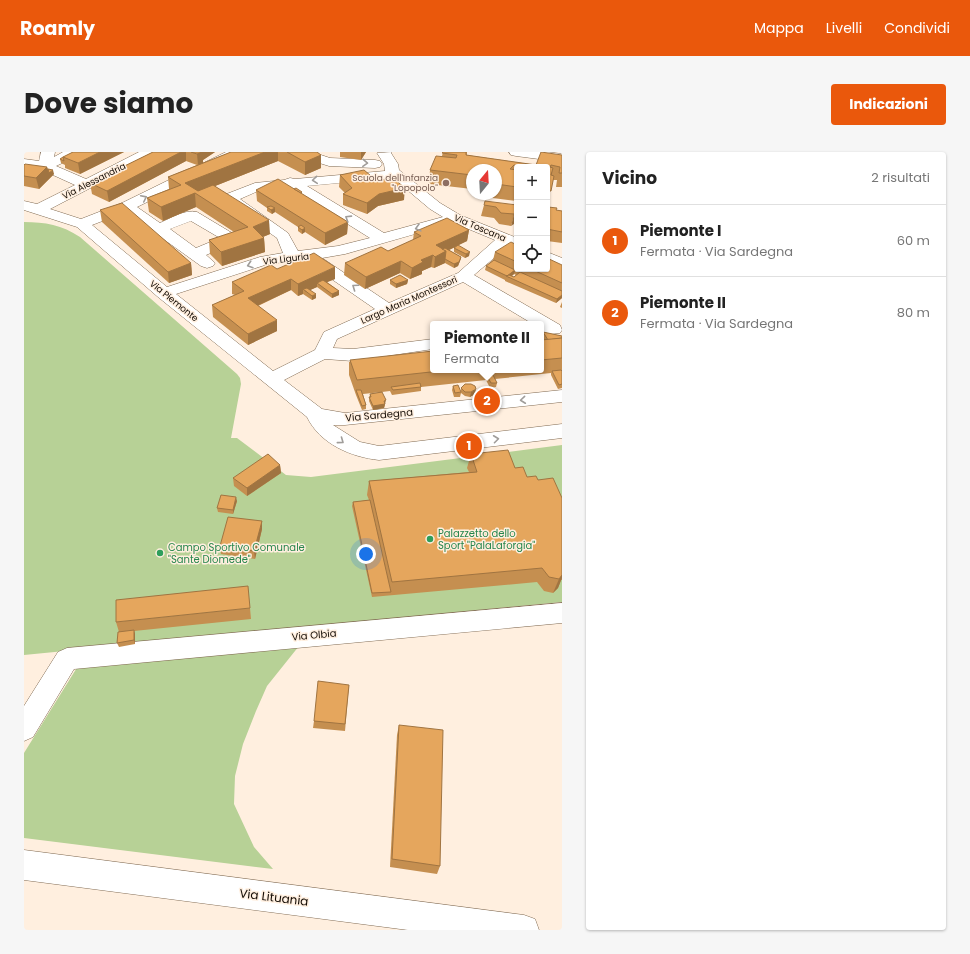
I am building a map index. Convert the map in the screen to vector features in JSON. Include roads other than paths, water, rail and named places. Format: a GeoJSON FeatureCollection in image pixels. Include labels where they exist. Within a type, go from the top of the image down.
{"type":"FeatureCollection","features":[{"type":"Feature","properties":{"kind":"street"},"geometry":{"type":"LineString","coordinates":[[45,166],[48,152]]}},
{"type":"Feature","properties":{"kind":"street"},"geometry":{"type":"LineString","coordinates":[[45,166],[74,152]]}},
{"type":"Feature","properties":{"kind":"street","name":"Via Alessandria"},"geometry":{"type":"LineString","coordinates":[[31,207],[87,185],[149,152]]}},
{"type":"Feature","properties":{"kind":"street"},"geometry":{"type":"LineString","coordinates":[[82,224],[126,206],[237,152]]}},
{"type":"Feature","properties":{"kind":"street"},"geometry":{"type":"LineString","coordinates":[[300,152],[329,162],[349,177]]}},
{"type":"Feature","properties":{"kind":"street"},"geometry":{"type":"LineString","coordinates":[[516,152],[562,158]]}},
{"type":"Feature","properties":{"kind":"street"},"geometry":{"type":"LineString","coordinates":[[329,162],[390,163]]}},
{"type":"Feature","properties":{"kind":"street"},"geometry":{"type":"LineString","coordinates":[[24,163],[45,166],[87,185]]}},
{"type":"Feature","properties":{"kind":"street"},"geometry":{"type":"LineString","coordinates":[[293,257],[283,236],[228,198],[255,187],[290,182],[349,177],[390,163]]}},
{"type":"Feature","properties":{"kind":"street","name":"Via Toscana"},"geometry":{"type":"LineString","coordinates":[[390,163],[435,206],[455,218],[512,242]]}},
{"type":"Feature","properties":{"kind":"street"},"geometry":{"type":"LineString","coordinates":[[290,182],[381,238]]}},
{"type":"Feature","properties":{"kind":"street"},"geometry":{"type":"LineString","coordinates":[[126,206],[222,274]]}},
{"type":"Feature","properties":{"kind":"street","name":"Via Piemonte"},"geometry":{"type":"LineString","coordinates":[[31,207],[82,224],[164,293],[272,378],[315,414]]}},
{"type":"Feature","properties":{"kind":"street"},"geometry":{"type":"LineString","coordinates":[[158,229],[192,215],[232,239],[195,254]]}},
{"type":"Feature","properties":{"kind":"street","name":"Via Liguria"},"geometry":{"type":"LineString","coordinates":[[164,293],[266,260],[339,252],[381,238],[455,218]]}},
{"type":"Feature","properties":{"kind":"street"},"geometry":{"type":"LineString","coordinates":[[464,276],[512,242]]}},
{"type":"Feature","properties":{"kind":"street"},"geometry":{"type":"LineString","coordinates":[[309,256],[387,310]]}},
{"type":"Feature","properties":{"kind":"street"},"geometry":{"type":"LineString","coordinates":[[550,258],[562,264]]}},
{"type":"Feature","properties":{"kind":"street","name":"Largo Maria Montessori"},"geometry":{"type":"LineString","coordinates":[[322,353],[330,336],[464,276],[540,321]]}},
{"type":"Feature","properties":{"kind":"street","name":"Largo Maria Montessori"},"geometry":{"type":"LineString","coordinates":[[544,323],[554,329],[544,330]]}},
{"type":"Feature","properties":{"kind":"street"},"geometry":{"type":"LineString","coordinates":[[272,378],[322,353],[353,355],[430,344]]}},
{"type":"Feature","properties":{"kind":"street","name":"Via Sardegna"},"geometry":{"type":"LineString","coordinates":[[315,414],[329,418],[345,419],[562,396]]}},
{"type":"Feature","properties":{"kind":"street"},"geometry":{"type":"LineString","coordinates":[[315,414],[317,422],[351,448],[365,452],[379,453],[562,431]]}},
{"type":"Feature","properties":{"kind":"street","name":"Via Olbia"},"geometry":{"type":"LineString","coordinates":[[24,729],[67,659],[562,613]]}},
{"type":"Feature","properties":{"kind":"street","name":"Via Lituania"},"geometry":{"type":"LineString","coordinates":[[24,864],[524,930]]}},
{"type":"Feature","properties":{"kind":"place","name":"Scuola dell'Infanzia \"Lopopolo\""},"geometry":{"type":"Point","coordinates":[446,183]}},
{"type":"Feature","properties":{"kind":"place","name":"Piemonte II"},"geometry":{"type":"Point","coordinates":[487,401]}},
{"type":"Feature","properties":{"kind":"place","name":"Piemonte I"},"geometry":{"type":"Point","coordinates":[469,446]}},
{"type":"Feature","properties":{"kind":"place","name":"Palazzetto dello Sport \"PalaLaforgia\""},"geometry":{"type":"Point","coordinates":[430,539]}},
{"type":"Feature","properties":{"kind":"place","name":"Campo Sportivo Comunale \"Sante Diomede\""},"geometry":{"type":"Point","coordinates":[160,553]}}]}
